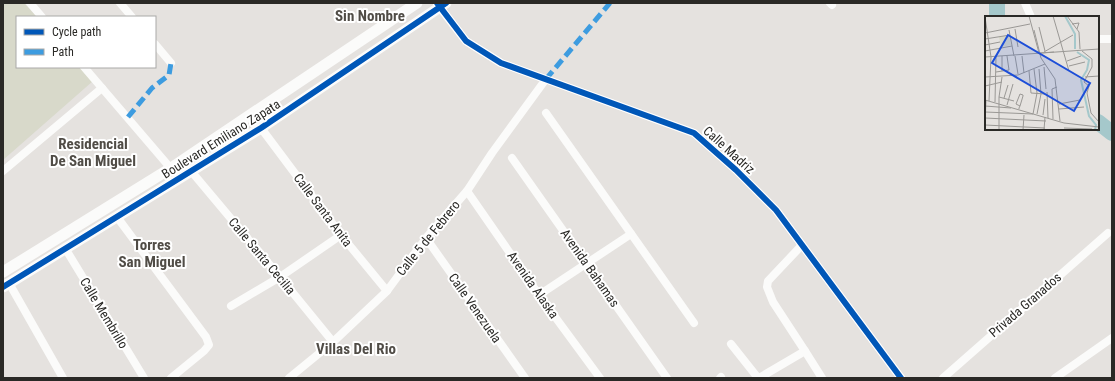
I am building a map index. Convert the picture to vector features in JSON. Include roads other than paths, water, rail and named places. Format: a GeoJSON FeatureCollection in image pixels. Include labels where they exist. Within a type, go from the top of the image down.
{"type":"FeatureCollection","features":[{"type":"Feature","properties":{"kind":"street"},"geometry":{"type":"LineString","coordinates":[[30,3],[41,16]]}},
{"type":"Feature","properties":{"kind":"street"},"geometry":{"type":"LineString","coordinates":[[120,3],[131,16]]}},
{"type":"Feature","properties":{"kind":"street","name":"Boulevard Emiliano Zapata"},"geometry":{"type":"LineString","coordinates":[[3,272],[171,168],[417,3]]}},
{"type":"Feature","properties":{"kind":"street"},"geometry":{"type":"LineString","coordinates":[[1024,3],[1031,16]]}},
{"type":"Feature","properties":{"kind":"street","name":"Boulevard Emiliano Zapata"},"geometry":{"type":"LineString","coordinates":[[6,285],[261,128],[441,4]]}},
{"type":"Feature","properties":{"kind":"street","name":"Calle Madriz"},"geometry":{"type":"LineString","coordinates":[[441,4],[466,41],[501,63],[694,133],[736,170],[776,210],[901,378]]}},
{"type":"Feature","properties":{"kind":"street"},"geometry":{"type":"LineString","coordinates":[[1099,39],[1112,39]]}},
{"type":"Feature","properties":{"kind":"street"},"geometry":{"type":"LineString","coordinates":[[156,45],[171,63]]}},
{"type":"Feature","properties":{"kind":"street"},"geometry":{"type":"LineString","coordinates":[[85,68],[179,178]]}},
{"type":"Feature","properties":{"kind":"street","name":"Calle 5 de Febrero"},"geometry":{"type":"LineString","coordinates":[[289,378],[333,342],[387,291],[426,238],[467,191],[492,153],[546,79]]}},
{"type":"Feature","properties":{"kind":"street"},"geometry":{"type":"LineString","coordinates":[[3,171],[102,88]]}},
{"type":"Feature","properties":{"kind":"street"},"geometry":{"type":"LineString","coordinates":[[546,113],[694,323]]}},
{"type":"Feature","properties":{"kind":"street","name":"Calle Santa Anita"},"geometry":{"type":"LineString","coordinates":[[261,128],[341,235],[387,291]]}},
{"type":"Feature","properties":{"kind":"street","name":"Avenida Bahamas"},"geometry":{"type":"LineString","coordinates":[[512,158],[667,378]]}},
{"type":"Feature","properties":{"kind":"street","name":"Calle Santa Cecilia"},"geometry":{"type":"LineString","coordinates":[[191,171],[280,276],[333,342]]}},
{"type":"Feature","properties":{"kind":"street","name":"Avenida Alaska"},"geometry":{"type":"LineString","coordinates":[[467,191],[600,378]]}},
{"type":"Feature","properties":{"kind":"street"},"geometry":{"type":"LineString","coordinates":[[117,217],[206,337],[209,345],[204,351],[171,378]]}},
{"type":"Feature","properties":{"kind":"street","name":"Privada Granados"},"geometry":{"type":"LineString","coordinates":[[943,378],[1108,233]]}},
{"type":"Feature","properties":{"kind":"street"},"geometry":{"type":"LineString","coordinates":[[539,294],[631,234]]}},
{"type":"Feature","properties":{"kind":"street"},"geometry":{"type":"LineString","coordinates":[[231,306],[280,276],[341,235]]}},
{"type":"Feature","properties":{"kind":"street","name":"Calle Venezuela"},"geometry":{"type":"LineString","coordinates":[[426,238],[525,378]]}},
{"type":"Feature","properties":{"kind":"street"},"geometry":{"type":"LineString","coordinates":[[802,244],[768,281],[767,287],[773,302],[822,378]]}},
{"type":"Feature","properties":{"kind":"street","name":"Calle Membrillo"},"geometry":{"type":"LineString","coordinates":[[65,248],[144,378]]}},
{"type":"Feature","properties":{"kind":"street"},"geometry":{"type":"LineString","coordinates":[[6,285],[63,378]]}},
{"type":"Feature","properties":{"kind":"street"},"geometry":{"type":"LineString","coordinates":[[1056,378],[1112,338]]}},
{"type":"Feature","properties":{"kind":"street"},"geometry":{"type":"LineString","coordinates":[[730,344],[759,378],[805,350]]}},
{"type":"Feature","properties":{"kind":"waterway"},"geometry":{"type":"LineString","coordinates":[[997,3],[997,16]]}},
{"type":"Feature","properties":{"kind":"waterway"},"geometry":{"type":"LineString","coordinates":[[1099,123],[1112,133]]}},
{"type":"Feature","properties":{"kind":"district","name":"Sin Nombre"},"geometry":{"type":"Point","coordinates":[370,16]}},
{"type":"Feature","properties":{"kind":"district","name":"Residencial De San Miguel"},"geometry":{"type":"Point","coordinates":[93,152]}},
{"type":"Feature","properties":{"kind":"district","name":"Torres San Miguel"},"geometry":{"type":"Point","coordinates":[152,254]}},
{"type":"Feature","properties":{"kind":"district","name":"Villas Del Rio"},"geometry":{"type":"Point","coordinates":[356,349]}}]}
